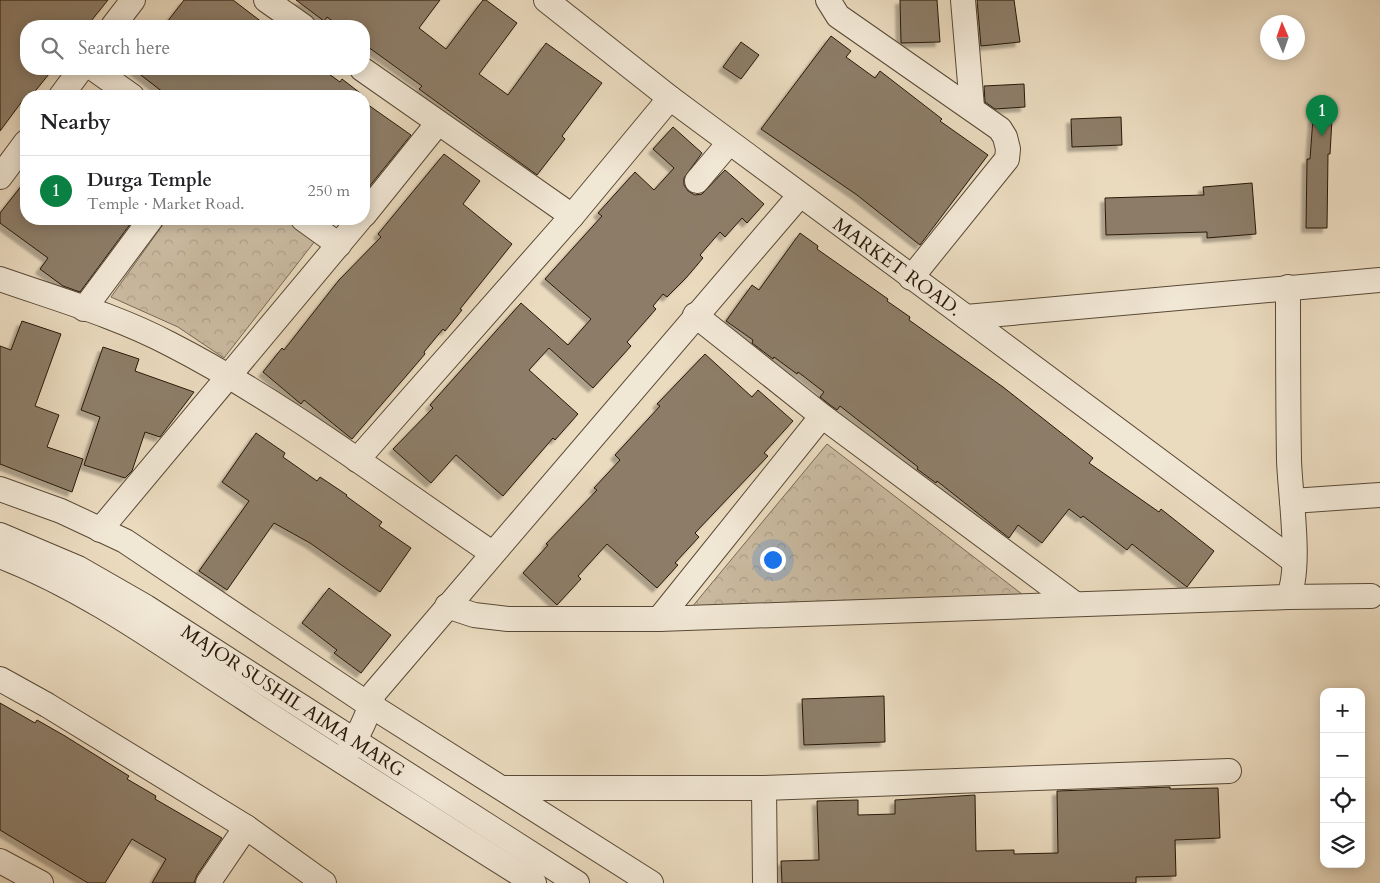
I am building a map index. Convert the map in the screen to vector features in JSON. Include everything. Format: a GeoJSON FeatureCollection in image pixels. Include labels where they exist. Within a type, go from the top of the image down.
{"type":"FeatureCollection","features":[{"type":"Feature","properties":{"kind":"street"},"geometry":{"type":"LineString","coordinates":[[118,20],[133,0]]}},
{"type":"Feature","properties":{"kind":"street"},"geometry":{"type":"LineString","coordinates":[[266,0],[294,20]]}},
{"type":"Feature","properties":{"kind":"street","name":"MARKET ROAD."},"geometry":{"type":"LineString","coordinates":[[546,0],[670,98],[966,317],[1380,280]]}},
{"type":"Feature","properties":{"kind":"street"},"geometry":{"type":"LineString","coordinates":[[828,0],[838,16],[972,107],[1000,129],[1005,137],[1008,149],[1007,159],[911,278]]}},
{"type":"Feature","properties":{"kind":"street"},"geometry":{"type":"LineString","coordinates":[[963,0],[972,107]]}},
{"type":"Feature","properties":{"kind":"street"},"geometry":{"type":"LineString","coordinates":[[65,90],[77,75]]}},
{"type":"Feature","properties":{"kind":"street"},"geometry":{"type":"LineString","coordinates":[[102,75],[124,90]]}},
{"type":"Feature","properties":{"kind":"street"},"geometry":{"type":"LineString","coordinates":[[370,75],[572,216]]}},
{"type":"Feature","properties":{"kind":"street"},"geometry":{"type":"LineString","coordinates":[[357,460],[572,216],[670,98]]}},
{"type":"Feature","properties":{"kind":"street"},"geometry":{"type":"LineString","coordinates":[[370,208],[438,123]]}},
{"type":"Feature","properties":{"kind":"street"},"geometry":{"type":"LineString","coordinates":[[697,181],[729,142]]}},
{"type":"Feature","properties":{"kind":"street"},"geometry":{"type":"LineString","coordinates":[[0,177],[20,150]]}},
{"type":"Feature","properties":{"kind":"street"},"geometry":{"type":"LineString","coordinates":[[342,761],[346,734],[368,699],[695,315],[800,195]]}},
{"type":"Feature","properties":{"kind":"street"},"geometry":{"type":"LineString","coordinates":[[84,309],[147,225]]}},
{"type":"Feature","properties":{"kind":"street"},"geometry":{"type":"LineString","coordinates":[[311,225],[339,245]]}},
{"type":"Feature","properties":{"kind":"street"},"geometry":{"type":"LineString","coordinates":[[100,530],[355,225]]}},
{"type":"Feature","properties":{"kind":"street"},"geometry":{"type":"LineString","coordinates":[[0,279],[84,309],[168,343],[228,378],[357,460],[492,553]]}},
{"type":"Feature","properties":{"kind":"street"},"geometry":{"type":"LineString","coordinates":[[1288,287],[1294,561],[1294,581],[1288,597]]}},
{"type":"Feature","properties":{"kind":"street"},"geometry":{"type":"LineString","coordinates":[[695,315],[822,416],[1075,604]]}},
{"type":"Feature","properties":{"kind":"street"},"geometry":{"type":"LineString","coordinates":[[966,317],[1294,561]]}},
{"type":"Feature","properties":{"kind":"street"},"geometry":{"type":"LineString","coordinates":[[659,619],[822,416]]}},
{"type":"Feature","properties":{"kind":"street"},"geometry":{"type":"LineString","coordinates":[[0,490],[61,511],[124,541],[650,883]]}},
{"type":"Feature","properties":{"kind":"street"},"geometry":{"type":"LineString","coordinates":[[1292,501],[1380,495]]}},
{"type":"Feature","properties":{"kind":"street","name":"MAJOR SUSHIL AIMA MARG"},"geometry":{"type":"LineString","coordinates":[[0,535],[78,568],[146,607],[576,883]]}},
{"type":"Feature","properties":{"kind":"street","name":"MAJOR SUSHIL AIMA MARG"},"geometry":{"type":"LineString","coordinates":[[0,556],[36,570],[102,606],[320,748],[534,883]]}},
{"type":"Feature","properties":{"kind":"street"},"geometry":{"type":"LineString","coordinates":[[447,606],[474,615],[508,619],[659,619],[1288,597],[1371,596]]}},
{"type":"Feature","properties":{"kind":"street"},"geometry":{"type":"LineString","coordinates":[[0,679],[47,705],[246,827],[324,883]]}},
{"type":"Feature","properties":{"kind":"street"},"geometry":{"type":"LineString","coordinates":[[320,748],[346,734]]}},
{"type":"Feature","properties":{"kind":"street"},"geometry":{"type":"LineString","coordinates":[[504,788],[764,788],[1228,771]]}},
{"type":"Feature","properties":{"kind":"street"},"geometry":{"type":"LineString","coordinates":[[764,788],[765,883]]}},
{"type":"Feature","properties":{"kind":"street"},"geometry":{"type":"LineString","coordinates":[[208,883],[246,827]]}},
{"type":"Feature","properties":{"kind":"street"},"geometry":{"type":"LineString","coordinates":[[0,861],[34,881]]}},
{"type":"Feature","properties":{"kind":"green space"},"geometry":{"type":"Polygon","coordinates":[[[163,225],[293,225],[315,241],[224,358],[178,327],[111,297],[163,225]]]}},
{"type":"Feature","properties":{"kind":"green space"},"geometry":{"type":"Polygon","coordinates":[[[827,444],[1027,598],[692,607],[827,444]]]}},
{"type":"Feature","properties":{"kind":"building"},"geometry":{"type":"Polygon","coordinates":[[[0,0],[108,0],[92,20],[20,20],[20,75],[48,75],[36,90],[20,90],[20,104],[0,131],[0,0]]]}},
{"type":"Feature","properties":{"kind":"building"},"geometry":{"type":"Polygon","coordinates":[[[184,0],[233,0],[259,20],[169,20],[184,0]]]}},
{"type":"Feature","properties":{"kind":"building"},"geometry":{"type":"Polygon","coordinates":[[[296,0],[440,0],[419,28],[446,49],[483,0],[486,0],[517,23],[479,74],[508,95],[546,43],[602,83],[562,136],[565,139],[537,175],[419,89],[422,86],[370,48],[370,20],[331,20],[327,17],[323,20],[296,0]]]}},
{"type":"Feature","properties":{"kind":"building"},"geometry":{"type":"Polygon","coordinates":[[[900,0],[937,0],[940,42],[901,43],[900,0]]]}},
{"type":"Feature","properties":{"kind":"building"},"geometry":{"type":"Polygon","coordinates":[[[977,0],[1014,0],[1020,42],[981,46],[977,0]]]}},
{"type":"Feature","properties":{"kind":"building"},"geometry":{"type":"Polygon","coordinates":[[[831,36],[851,51],[846,57],[875,78],[880,71],[942,119],[940,121],[988,155],[920,245],[857,195],[761,129],[831,36]]]}},
{"type":"Feature","properties":{"kind":"building"},"geometry":{"type":"Polygon","coordinates":[[[741,42],[759,55],[741,79],[723,67],[741,42]]]}},
{"type":"Feature","properties":{"kind":"building"},"geometry":{"type":"Polygon","coordinates":[[[141,75],[330,75],[340,82],[342,79],[356,90],[160,90],[141,75]]]}},
{"type":"Feature","properties":{"kind":"building"},"geometry":{"type":"Polygon","coordinates":[[[1024,84],[1025,107],[995,109],[985,102],[984,86],[1024,84]]]}},
{"type":"Feature","properties":{"kind":"building"},"geometry":{"type":"Polygon","coordinates":[[[370,106],[411,135],[370,186],[370,106]]]}},
{"type":"Feature","properties":{"kind":"building"},"geometry":{"type":"Polygon","coordinates":[[[1121,117],[1122,145],[1072,147],[1071,119],[1121,117]]]}},
{"type":"Feature","properties":{"kind":"building"},"geometry":{"type":"Polygon","coordinates":[[[1313,118],[1332,119],[1330,154],[1328,154],[1327,228],[1306,228],[1307,159],[1310,159],[1313,118]]]}},
{"type":"Feature","properties":{"kind":"building"},"geometry":{"type":"Polygon","coordinates":[[[673,127],[702,153],[684,178],[684,185],[688,191],[695,195],[702,194],[725,170],[764,204],[747,223],[742,218],[725,237],[720,232],[700,255],[703,258],[686,278],[667,297],[663,294],[653,306],[656,309],[627,342],[631,346],[593,388],[549,348],[529,370],[578,414],[555,440],[553,438],[503,496],[456,455],[431,483],[393,449],[433,408],[430,405],[521,303],[568,345],[591,319],[545,279],[602,216],[598,213],[635,172],[654,190],[674,168],[653,149],[673,127]]]}},
{"type":"Feature","properties":{"kind":"building"},"geometry":{"type":"Polygon","coordinates":[[[444,154],[480,181],[463,204],[512,244],[460,309],[462,310],[445,331],[443,329],[424,352],[425,354],[352,439],[304,400],[301,404],[263,372],[282,348],[284,350],[339,280],[381,237],[378,234],[444,154]]]}},
{"type":"Feature","properties":{"kind":"building"},"geometry":{"type":"Polygon","coordinates":[[[1252,183],[1256,234],[1207,238],[1207,232],[1106,235],[1105,198],[1204,195],[1203,187],[1252,183]]]}},
{"type":"Feature","properties":{"kind":"building"},"geometry":{"type":"Polygon","coordinates":[[[20,188],[20,225],[130,225],[80,292],[63,286],[40,269],[48,258],[0,223],[0,213],[20,188]]]}},
{"type":"Feature","properties":{"kind":"building"},"geometry":{"type":"Polygon","coordinates":[[[800,233],[818,246],[817,249],[888,299],[887,301],[910,317],[909,320],[1003,387],[1093,458],[1089,463],[1159,512],[1161,509],[1214,551],[1187,587],[1132,544],[1127,550],[1083,516],[1081,518],[1069,509],[1042,543],[1018,525],[1009,538],[937,481],[936,483],[917,469],[918,467],[840,406],[837,410],[830,405],[820,397],[824,392],[798,372],[797,374],[774,357],[773,359],[752,343],[753,340],[726,321],[752,285],[759,290],[800,233]]]}},
{"type":"Feature","properties":{"kind":"building"},"geometry":{"type":"Polygon","coordinates":[[[22,321],[61,334],[35,406],[59,415],[47,447],[83,459],[72,492],[0,464],[0,346],[11,350],[22,321]]]}},
{"type":"Feature","properties":{"kind":"building"},"geometry":{"type":"Polygon","coordinates":[[[103,347],[139,359],[135,371],[194,392],[160,437],[145,432],[132,471],[125,478],[84,465],[100,417],[81,410],[103,347]]]}},
{"type":"Feature","properties":{"kind":"building"},"geometry":{"type":"Polygon","coordinates":[[[705,354],[752,397],[758,390],[793,421],[764,453],[768,456],[695,533],[699,537],[675,563],[678,565],[657,588],[607,544],[578,576],[581,579],[557,605],[523,573],[548,545],[546,544],[597,490],[594,488],[620,460],[615,455],[660,406],[657,404],[705,354]]]}},
{"type":"Feature","properties":{"kind":"building"},"geometry":{"type":"Polygon","coordinates":[[[256,433],[285,453],[283,457],[317,481],[320,477],[347,495],[382,522],[379,526],[411,548],[380,592],[310,543],[274,523],[227,590],[199,571],[249,501],[222,482],[256,433]]]}},
{"type":"Feature","properties":{"kind":"building"},"geometry":{"type":"Polygon","coordinates":[[[329,588],[391,635],[361,673],[334,653],[337,650],[302,623],[329,588]]]}},
{"type":"Feature","properties":{"kind":"building"},"geometry":{"type":"Polygon","coordinates":[[[884,696],[885,742],[804,745],[802,699],[884,696]]]}},
{"type":"Feature","properties":{"kind":"building"},"geometry":{"type":"Polygon","coordinates":[[[0,703],[35,723],[37,720],[65,736],[129,776],[127,779],[156,796],[155,799],[222,838],[197,875],[194,883],[152,883],[166,859],[132,839],[105,883],[88,883],[0,830],[0,703]]]}},
{"type":"Feature","properties":{"kind":"building"},"geometry":{"type":"Polygon","coordinates":[[[1170,787],[1170,789],[1218,788],[1220,838],[1175,840],[1176,876],[1136,877],[1136,883],[782,883],[781,861],[819,860],[817,801],[858,800],[858,815],[895,814],[895,800],[975,795],[976,851],[1014,850],[1014,854],[1058,853],[1057,791],[1170,787]]]}},
{"type":"Feature","properties":{"kind":"place","name":"Durga Temple"},"geometry":{"type":"Point","coordinates":[1322,136]}}]}
